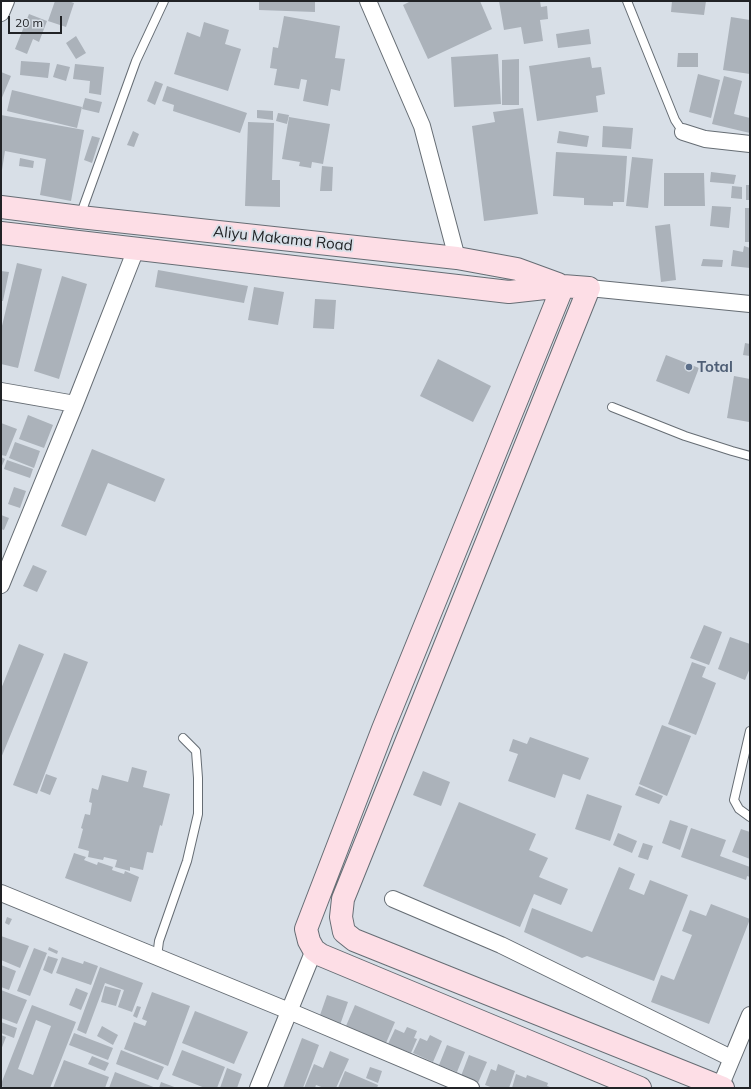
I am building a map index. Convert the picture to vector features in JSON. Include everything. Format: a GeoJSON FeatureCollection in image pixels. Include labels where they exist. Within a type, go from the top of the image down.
{"type":"FeatureCollection","features":[{"type":"Feature","properties":{"kind":"street"},"geometry":{"type":"LineString","coordinates":[[1,14],[6,1]]}},
{"type":"Feature","properties":{"kind":"street"},"geometry":{"type":"LineString","coordinates":[[368,1],[422,126],[457,258]]}},
{"type":"Feature","properties":{"kind":"street"},"geometry":{"type":"LineString","coordinates":[[683,132],[705,139],[750,144]]}},
{"type":"Feature","properties":{"kind":"street","name":"Aliyu Makama Road"},"geometry":{"type":"LineString","coordinates":[[1,207],[457,258],[517,269],[562,286]]}},
{"type":"Feature","properties":{"kind":"street","name":"Aliyu Makama Road"},"geometry":{"type":"LineString","coordinates":[[1,233],[509,292],[562,286],[589,288]]}},
{"type":"Feature","properties":{"kind":"street"},"geometry":{"type":"LineString","coordinates":[[1,585],[136,249]]}},
{"type":"Feature","properties":{"kind":"street"},"geometry":{"type":"LineString","coordinates":[[562,286],[383,729],[306,928],[309,941],[314,950],[321,955],[640,1088]]}},
{"type":"Feature","properties":{"kind":"street"},"geometry":{"type":"LineString","coordinates":[[750,304],[589,288],[344,899],[341,917],[344,932],[354,940],[722,1087],[731,1058],[750,1015]]}},
{"type":"Feature","properties":{"kind":"street"},"geometry":{"type":"LineString","coordinates":[[1,391],[75,404]]}},
{"type":"Feature","properties":{"kind":"street"},"geometry":{"type":"LineString","coordinates":[[383,729],[408,738]]}},
{"type":"Feature","properties":{"kind":"street"},"geometry":{"type":"LineString","coordinates":[[1,893],[289,1011],[471,1088]]}},
{"type":"Feature","properties":{"kind":"street"},"geometry":{"type":"LineString","coordinates":[[393,899],[501,945],[731,1058]]}},
{"type":"Feature","properties":{"kind":"street"},"geometry":{"type":"LineString","coordinates":[[258,1088],[314,950]]}},
{"type":"Feature","properties":{"kind":"lane"},"geometry":{"type":"LineString","coordinates":[[80,217],[136,60],[164,1]]}},
{"type":"Feature","properties":{"kind":"lane"},"geometry":{"type":"LineString","coordinates":[[626,1],[675,120],[683,132]]}},
{"type":"Feature","properties":{"kind":"lane"},"geometry":{"type":"LineString","coordinates":[[612,407],[685,436],[732,452],[750,456]]}},
{"type":"Feature","properties":{"kind":"lane"},"geometry":{"type":"LineString","coordinates":[[750,731],[734,800],[739,809],[750,817]]}},
{"type":"Feature","properties":{"kind":"lane"},"geometry":{"type":"LineString","coordinates":[[157,957],[159,941],[187,861],[198,814],[196,750],[183,738]]}},
{"type":"Feature","properties":{"kind":"building"},"geometry":{"type":"Polygon","coordinates":[[[55,1],[68,1],[74,3],[66,27],[48,21],[55,1]]]}},
{"type":"Feature","properties":{"kind":"building"},"geometry":{"type":"Polygon","coordinates":[[[259,1],[315,1],[315,12],[259,10],[259,1]]]}},
{"type":"Feature","properties":{"kind":"building"},"geometry":{"type":"Polygon","coordinates":[[[411,1],[480,1],[492,29],[428,59],[403,5],[411,1]]]}},
{"type":"Feature","properties":{"kind":"building"},"geometry":{"type":"Polygon","coordinates":[[[499,1],[540,1],[541,7],[547,6],[548,19],[540,20],[543,41],[524,44],[521,27],[504,30],[499,1]]]}},
{"type":"Feature","properties":{"kind":"building"},"geometry":{"type":"Polygon","coordinates":[[[672,1],[706,1],[704,15],[671,12],[672,1]]]}},
{"type":"Feature","properties":{"kind":"building"},"geometry":{"type":"Polygon","coordinates":[[[29,14],[47,21],[39,42],[33,39],[27,54],[15,49],[29,14]]]}},
{"type":"Feature","properties":{"kind":"building"},"geometry":{"type":"Polygon","coordinates":[[[284,16],[340,26],[335,58],[345,59],[340,91],[331,89],[328,106],[303,101],[307,80],[301,79],[299,89],[274,85],[277,69],[270,68],[273,47],[278,48],[284,16]]]}},
{"type":"Feature","properties":{"kind":"building"},"geometry":{"type":"Polygon","coordinates":[[[731,17],[750,20],[750,74],[723,70],[731,17]]]}},
{"type":"Feature","properties":{"kind":"building"},"geometry":{"type":"Polygon","coordinates":[[[204,22],[229,30],[225,44],[241,49],[228,91],[174,74],[187,32],[200,37],[204,22]]]}},
{"type":"Feature","properties":{"kind":"building"},"geometry":{"type":"Polygon","coordinates":[[[589,29],[591,44],[558,48],[556,34],[589,29]]]}},
{"type":"Feature","properties":{"kind":"building"},"geometry":{"type":"Polygon","coordinates":[[[76,36],[86,53],[76,59],[66,43],[76,36]]]}},
{"type":"Feature","properties":{"kind":"building"},"geometry":{"type":"Polygon","coordinates":[[[678,53],[698,53],[698,67],[677,67],[678,53]]]}},
{"type":"Feature","properties":{"kind":"building"},"geometry":{"type":"Polygon","coordinates":[[[498,54],[501,104],[454,107],[451,57],[498,54]]]}},
{"type":"Feature","properties":{"kind":"building"},"geometry":{"type":"Polygon","coordinates":[[[590,57],[592,68],[601,67],[605,94],[596,96],[598,112],[537,121],[529,66],[590,57]]]}},
{"type":"Feature","properties":{"kind":"building"},"geometry":{"type":"Polygon","coordinates":[[[519,59],[519,105],[502,105],[502,60],[519,59]]]}},
{"type":"Feature","properties":{"kind":"building"},"geometry":{"type":"Polygon","coordinates":[[[21,61],[50,63],[48,78],[20,75],[21,61]]]}},
{"type":"Feature","properties":{"kind":"building"},"geometry":{"type":"Polygon","coordinates":[[[57,64],[70,67],[66,81],[53,77],[57,64]]]}},
{"type":"Feature","properties":{"kind":"building"},"geometry":{"type":"Polygon","coordinates":[[[75,64],[104,67],[101,95],[89,93],[90,81],[73,79],[75,64]]]}},
{"type":"Feature","properties":{"kind":"building"},"geometry":{"type":"Polygon","coordinates":[[[1,72],[11,76],[1,100],[1,72]]]}},
{"type":"Feature","properties":{"kind":"building"},"geometry":{"type":"Polygon","coordinates":[[[698,74],[720,80],[711,118],[689,112],[698,74]]]}},
{"type":"Feature","properties":{"kind":"building"},"geometry":{"type":"Polygon","coordinates":[[[724,76],[742,81],[734,114],[750,118],[750,133],[712,124],[724,76]]]}},
{"type":"Feature","properties":{"kind":"building"},"geometry":{"type":"Polygon","coordinates":[[[155,81],[163,84],[155,105],[147,101],[155,81]]]}},
{"type":"Feature","properties":{"kind":"building"},"geometry":{"type":"Polygon","coordinates":[[[167,86],[247,113],[240,133],[173,111],[174,105],[162,101],[167,86]]]}},
{"type":"Feature","properties":{"kind":"building"},"geometry":{"type":"Polygon","coordinates":[[[12,90],[82,107],[77,128],[7,111],[12,90]]]}},
{"type":"Feature","properties":{"kind":"building"},"geometry":{"type":"Polygon","coordinates":[[[85,98],[102,102],[99,113],[82,109],[85,98]]]}},
{"type":"Feature","properties":{"kind":"building"},"geometry":{"type":"Polygon","coordinates":[[[523,108],[538,214],[484,221],[472,126],[495,122],[493,112],[523,108]]]}},
{"type":"Feature","properties":{"kind":"building"},"geometry":{"type":"Polygon","coordinates":[[[257,110],[273,111],[273,120],[257,118],[257,110]]]}},
{"type":"Feature","properties":{"kind":"building"},"geometry":{"type":"Polygon","coordinates":[[[278,113],[289,115],[287,124],[276,121],[278,113]]]}},
{"type":"Feature","properties":{"kind":"building"},"geometry":{"type":"Polygon","coordinates":[[[1,115],[84,130],[71,201],[40,195],[46,159],[5,151],[1,170],[1,115]]]}},
{"type":"Feature","properties":{"kind":"building"},"geometry":{"type":"Polygon","coordinates":[[[289,117],[330,124],[323,164],[312,162],[311,168],[299,166],[300,162],[282,159],[289,117]]]}},
{"type":"Feature","properties":{"kind":"building"},"geometry":{"type":"Polygon","coordinates":[[[248,122],[274,123],[272,180],[280,180],[280,207],[245,206],[248,122]]]}},
{"type":"Feature","properties":{"kind":"building"},"geometry":{"type":"Polygon","coordinates":[[[603,126],[633,128],[631,149],[602,147],[603,126]]]}},
{"type":"Feature","properties":{"kind":"building"},"geometry":{"type":"Polygon","coordinates":[[[133,131],[139,134],[134,147],[127,145],[133,131]]]}},
{"type":"Feature","properties":{"kind":"building"},"geometry":{"type":"Polygon","coordinates":[[[559,131],[589,136],[587,147],[557,143],[559,131]]]}},
{"type":"Feature","properties":{"kind":"building"},"geometry":{"type":"Polygon","coordinates":[[[92,136],[100,138],[92,163],[84,160],[92,136]]]}},
{"type":"Feature","properties":{"kind":"building"},"geometry":{"type":"Polygon","coordinates":[[[556,152],[627,156],[624,202],[613,202],[613,206],[584,205],[584,198],[553,196],[556,152]]]}},
{"type":"Feature","properties":{"kind":"building"},"geometry":{"type":"Polygon","coordinates":[[[632,157],[653,159],[648,208],[626,206],[632,157]]]}},
{"type":"Feature","properties":{"kind":"building"},"geometry":{"type":"Polygon","coordinates":[[[20,158],[34,161],[33,168],[19,166],[20,158]]]}},
{"type":"Feature","properties":{"kind":"building"},"geometry":{"type":"Polygon","coordinates":[[[322,166],[333,167],[332,191],[320,191],[322,166]]]}},
{"type":"Feature","properties":{"kind":"building"},"geometry":{"type":"Polygon","coordinates":[[[711,172],[736,175],[734,184],[710,182],[711,172]]]}},
{"type":"Feature","properties":{"kind":"building"},"geometry":{"type":"Polygon","coordinates":[[[664,173],[704,173],[705,206],[664,206],[664,173]]]}},
{"type":"Feature","properties":{"kind":"building"},"geometry":{"type":"Polygon","coordinates":[[[746,185],[750,185],[750,200],[746,200],[746,185]]]}},
{"type":"Feature","properties":{"kind":"building"},"geometry":{"type":"Polygon","coordinates":[[[732,186],[742,187],[742,199],[731,198],[732,186]]]}},
{"type":"Feature","properties":{"kind":"building"},"geometry":{"type":"Polygon","coordinates":[[[712,206],[731,207],[729,228],[710,226],[712,206]]]}},
{"type":"Feature","properties":{"kind":"building"},"geometry":{"type":"Polygon","coordinates":[[[745,208],[750,208],[750,242],[745,242],[745,208]]]}},
{"type":"Feature","properties":{"kind":"building"},"geometry":{"type":"Polygon","coordinates":[[[670,224],[676,280],[661,282],[655,226],[670,224]]]}},
{"type":"Feature","properties":{"kind":"building"},"geometry":{"type":"Polygon","coordinates":[[[744,246],[750,248],[750,268],[731,266],[733,250],[743,252],[744,246]]]}},
{"type":"Feature","properties":{"kind":"building"},"geometry":{"type":"Polygon","coordinates":[[[703,259],[723,260],[722,267],[701,266],[703,259]]]}},
{"type":"Feature","properties":{"kind":"building"},"geometry":{"type":"Polygon","coordinates":[[[17,263],[42,269],[18,368],[1,364],[1,330],[17,263]]]}},
{"type":"Feature","properties":{"kind":"building"},"geometry":{"type":"Polygon","coordinates":[[[158,270],[248,286],[244,303],[155,287],[158,270]]]}},
{"type":"Feature","properties":{"kind":"building"},"geometry":{"type":"Polygon","coordinates":[[[1,271],[9,272],[3,301],[1,301],[1,271]]]}},
{"type":"Feature","properties":{"kind":"building"},"geometry":{"type":"Polygon","coordinates":[[[62,276],[87,284],[59,379],[34,371],[62,276]]]}},
{"type":"Feature","properties":{"kind":"building"},"geometry":{"type":"Polygon","coordinates":[[[254,287],[284,292],[278,325],[248,320],[254,287]]]}},
{"type":"Feature","properties":{"kind":"building"},"geometry":{"type":"Polygon","coordinates":[[[315,299],[336,300],[334,329],[313,328],[315,299]]]}},
{"type":"Feature","properties":{"kind":"building"},"geometry":{"type":"Polygon","coordinates":[[[745,343],[750,344],[750,356],[743,355],[745,343]]]}},
{"type":"Feature","properties":{"kind":"building"},"geometry":{"type":"Polygon","coordinates":[[[666,355],[699,368],[689,394],[656,381],[666,355]]]}},
{"type":"Feature","properties":{"kind":"building"},"geometry":{"type":"Polygon","coordinates":[[[438,359],[491,386],[473,422],[420,396],[438,359]]]}},
{"type":"Feature","properties":{"kind":"building"},"geometry":{"type":"Polygon","coordinates":[[[734,376],[750,379],[749,422],[727,418],[734,376]]]}},
{"type":"Feature","properties":{"kind":"building"},"geometry":{"type":"Polygon","coordinates":[[[28,415],[53,425],[44,448],[19,439],[28,415]]]}},
{"type":"Feature","properties":{"kind":"building"},"geometry":{"type":"Polygon","coordinates":[[[1,423],[17,429],[6,456],[1,455],[1,423]]]}},
{"type":"Feature","properties":{"kind":"building"},"geometry":{"type":"Polygon","coordinates":[[[15,442],[40,451],[34,468],[9,458],[15,442]]]}},
{"type":"Feature","properties":{"kind":"building"},"geometry":{"type":"Polygon","coordinates":[[[92,449],[165,479],[155,502],[108,483],[86,536],[61,526],[92,449]]]}},
{"type":"Feature","properties":{"kind":"building"},"geometry":{"type":"Polygon","coordinates":[[[1,457],[5,459],[1,468],[1,457]]]}},
{"type":"Feature","properties":{"kind":"building"},"geometry":{"type":"Polygon","coordinates":[[[7,460],[33,469],[30,478],[4,469],[7,460]]]}},
{"type":"Feature","properties":{"kind":"building"},"geometry":{"type":"Polygon","coordinates":[[[14,487],[26,491],[20,508],[8,504],[14,487]]]}},
{"type":"Feature","properties":{"kind":"building"},"geometry":{"type":"Polygon","coordinates":[[[1,515],[9,518],[4,530],[1,529],[1,515]]]}},
{"type":"Feature","properties":{"kind":"building"},"geometry":{"type":"Polygon","coordinates":[[[33,565],[47,571],[37,592],[23,586],[33,565]]]}},
{"type":"Feature","properties":{"kind":"building"},"geometry":{"type":"Polygon","coordinates":[[[704,625],[722,632],[709,665],[690,658],[704,625]]]}},
{"type":"Feature","properties":{"kind":"building"},"geometry":{"type":"Polygon","coordinates":[[[730,637],[750,644],[750,668],[745,680],[718,669],[730,637]]]}},
{"type":"Feature","properties":{"kind":"building"},"geometry":{"type":"Polygon","coordinates":[[[19,644],[44,654],[1,758],[1,689],[19,644]]]}},
{"type":"Feature","properties":{"kind":"building"},"geometry":{"type":"Polygon","coordinates":[[[64,653],[88,662],[37,794],[13,785],[64,653]]]}},
{"type":"Feature","properties":{"kind":"building"},"geometry":{"type":"Polygon","coordinates":[[[692,662],[706,667],[702,677],[716,683],[696,735],[668,724],[692,662]]]}},
{"type":"Feature","properties":{"kind":"building"},"geometry":{"type":"Polygon","coordinates":[[[662,725],[691,736],[667,796],[639,784],[662,725]]]}},
{"type":"Feature","properties":{"kind":"building"},"geometry":{"type":"Polygon","coordinates":[[[530,737],[589,758],[580,780],[563,774],[555,798],[508,781],[518,754],[509,751],[513,739],[527,744],[530,737]]]}},
{"type":"Feature","properties":{"kind":"building"},"geometry":{"type":"Polygon","coordinates":[[[132,767],[147,771],[143,787],[170,794],[153,853],[147,852],[143,870],[130,867],[130,871],[115,867],[117,860],[104,857],[103,860],[88,857],[89,851],[78,848],[85,814],[90,815],[92,803],[89,802],[92,788],[98,790],[102,775],[128,782],[132,767]]]}},
{"type":"Feature","properties":{"kind":"building"},"geometry":{"type":"Polygon","coordinates":[[[423,771],[450,782],[441,806],[413,795],[423,771]]]}},
{"type":"Feature","properties":{"kind":"building"},"geometry":{"type":"Polygon","coordinates":[[[46,774],[57,778],[50,795],[40,791],[46,774]]]}},
{"type":"Feature","properties":{"kind":"building"},"geometry":{"type":"Polygon","coordinates":[[[639,786],[663,796],[659,804],[635,795],[639,786]]]}},
{"type":"Feature","properties":{"kind":"building"},"geometry":{"type":"Polygon","coordinates":[[[587,794],[622,806],[610,841],[575,829],[587,794]]]}},
{"type":"Feature","properties":{"kind":"building"},"geometry":{"type":"Polygon","coordinates":[[[459,802],[536,834],[529,850],[548,858],[539,877],[568,889],[561,905],[534,894],[520,927],[423,886],[459,802]]]}},
{"type":"Feature","properties":{"kind":"building"},"geometry":{"type":"Polygon","coordinates":[[[670,820],[688,826],[680,850],[662,843],[670,820]]]}},
{"type":"Feature","properties":{"kind":"building"},"geometry":{"type":"Polygon","coordinates":[[[691,828],[726,840],[720,856],[750,867],[750,877],[747,876],[746,880],[681,857],[691,828]]]}},
{"type":"Feature","properties":{"kind":"building"},"geometry":{"type":"Polygon","coordinates":[[[741,829],[750,832],[750,859],[732,852],[741,829]]]}},
{"type":"Feature","properties":{"kind":"building"},"geometry":{"type":"Polygon","coordinates":[[[618,833],[637,841],[632,853],[613,845],[618,833]]]}},
{"type":"Feature","properties":{"kind":"building"},"geometry":{"type":"Polygon","coordinates":[[[643,843],[653,846],[648,860],[638,857],[643,843]]]}},
{"type":"Feature","properties":{"kind":"building"},"geometry":{"type":"Polygon","coordinates":[[[74,853],[86,857],[84,860],[97,865],[98,862],[113,867],[112,870],[124,874],[125,871],[139,877],[131,902],[65,878],[74,853]]]}},
{"type":"Feature","properties":{"kind":"building"},"geometry":{"type":"Polygon","coordinates":[[[619,867],[635,874],[629,889],[644,895],[650,880],[688,895],[654,981],[587,956],[582,958],[524,932],[532,908],[592,932],[619,867]]]}},
{"type":"Feature","properties":{"kind":"building"},"geometry":{"type":"Polygon","coordinates":[[[711,904],[750,919],[709,1024],[651,1002],[661,975],[674,980],[692,935],[682,931],[690,910],[706,916],[711,904]]]}},
{"type":"Feature","properties":{"kind":"building"},"geometry":{"type":"Polygon","coordinates":[[[7,917],[12,919],[9,925],[5,923],[7,917]]]}},
{"type":"Feature","properties":{"kind":"building"},"geometry":{"type":"Polygon","coordinates":[[[1,936],[29,946],[20,968],[1,960],[1,936]]]}},
{"type":"Feature","properties":{"kind":"building"},"geometry":{"type":"Polygon","coordinates":[[[49,947],[58,951],[57,954],[48,950],[49,947]]]}},
{"type":"Feature","properties":{"kind":"building"},"geometry":{"type":"Polygon","coordinates":[[[34,948],[47,953],[30,996],[17,991],[34,948]]]}},
{"type":"Feature","properties":{"kind":"building"},"geometry":{"type":"Polygon","coordinates":[[[48,956],[58,959],[52,974],[43,970],[48,956]]]}},
{"type":"Feature","properties":{"kind":"building"},"geometry":{"type":"Polygon","coordinates":[[[62,957],[83,964],[84,961],[98,966],[91,985],[56,973],[62,957]]]}},
{"type":"Feature","properties":{"kind":"building"},"geometry":{"type":"Polygon","coordinates":[[[1,965],[16,971],[9,990],[1,987],[1,965]]]}},
{"type":"Feature","properties":{"kind":"building"},"geometry":{"type":"Polygon","coordinates":[[[100,967],[143,983],[132,1012],[118,1007],[124,990],[105,983],[86,1034],[77,1030],[100,967]]]}},
{"type":"Feature","properties":{"kind":"building"},"geometry":{"type":"Polygon","coordinates":[[[105,986],[121,990],[116,1006],[101,1002],[105,986]]]}},
{"type":"Feature","properties":{"kind":"building"},"geometry":{"type":"Polygon","coordinates":[[[76,988],[88,993],[81,1010],[69,1005],[76,988]]]}},
{"type":"Feature","properties":{"kind":"building"},"geometry":{"type":"Polygon","coordinates":[[[1,990],[27,1000],[17,1024],[1,1018],[1,990]]]}},
{"type":"Feature","properties":{"kind":"building"},"geometry":{"type":"Polygon","coordinates":[[[152,992],[190,1006],[168,1066],[124,1049],[134,1022],[145,1026],[147,1021],[142,1019],[152,992]]]}},
{"type":"Feature","properties":{"kind":"building"},"geometry":{"type":"Polygon","coordinates":[[[327,995],[348,1002],[340,1025],[319,1018],[327,995]]]}},
{"type":"Feature","properties":{"kind":"building"},"geometry":{"type":"Polygon","coordinates":[[[32,1005],[76,1022],[50,1088],[6,1088],[1,1086],[32,1005]],[[36,1020],[18,1069],[33,1075],[51,1026],[36,1020]]]}},
{"type":"Feature","properties":{"kind":"building"},"geometry":{"type":"Polygon","coordinates":[[[355,1005],[395,1022],[386,1043],[346,1026],[355,1005]]]}},
{"type":"Feature","properties":{"kind":"building"},"geometry":{"type":"Polygon","coordinates":[[[137,1006],[141,1007],[137,1018],[133,1016],[137,1006]]]}},
{"type":"Feature","properties":{"kind":"building"},"geometry":{"type":"Polygon","coordinates":[[[195,1011],[248,1032],[234,1064],[182,1043],[195,1011]]]}},
{"type":"Feature","properties":{"kind":"building"},"geometry":{"type":"Polygon","coordinates":[[[1,1022],[17,1028],[14,1038],[1,1033],[1,1022]]]}},
{"type":"Feature","properties":{"kind":"building"},"geometry":{"type":"Polygon","coordinates":[[[102,1026],[118,1035],[113,1045],[97,1036],[102,1026]]]}},
{"type":"Feature","properties":{"kind":"building"},"geometry":{"type":"Polygon","coordinates":[[[407,1027],[417,1031],[414,1038],[417,1039],[411,1053],[388,1044],[395,1029],[404,1033],[407,1027]]]}},
{"type":"Feature","properties":{"kind":"building"},"geometry":{"type":"Polygon","coordinates":[[[74,1033],[113,1048],[108,1060],[69,1045],[74,1033]]]}},
{"type":"Feature","properties":{"kind":"building"},"geometry":{"type":"Polygon","coordinates":[[[1,1035],[6,1037],[1,1050],[1,1035]]]}},
{"type":"Feature","properties":{"kind":"building"},"geometry":{"type":"Polygon","coordinates":[[[430,1035],[442,1041],[433,1062],[413,1053],[420,1038],[427,1041],[430,1035]]]}},
{"type":"Feature","properties":{"kind":"building"},"geometry":{"type":"Polygon","coordinates":[[[302,1038],[319,1045],[303,1088],[283,1088],[302,1038]]]}},
{"type":"Feature","properties":{"kind":"building"},"geometry":{"type":"Polygon","coordinates":[[[447,1045],[465,1052],[457,1072],[439,1065],[447,1045]]]}},
{"type":"Feature","properties":{"kind":"building"},"geometry":{"type":"Polygon","coordinates":[[[121,1050],[164,1067],[158,1080],[116,1064],[121,1050]]]}},
{"type":"Feature","properties":{"kind":"building"},"geometry":{"type":"Polygon","coordinates":[[[182,1050],[225,1067],[217,1088],[205,1088],[172,1075],[182,1050]]]}},
{"type":"Feature","properties":{"kind":"building"},"geometry":{"type":"Polygon","coordinates":[[[330,1051],[349,1059],[336,1088],[324,1088],[316,1085],[315,1088],[304,1088],[314,1064],[323,1068],[330,1051]]]}},
{"type":"Feature","properties":{"kind":"building"},"geometry":{"type":"Polygon","coordinates":[[[469,1055],[487,1062],[478,1083],[461,1076],[469,1055]]]}},
{"type":"Feature","properties":{"kind":"building"},"geometry":{"type":"Polygon","coordinates":[[[92,1056],[109,1063],[105,1071],[88,1064],[92,1056]]]}},
{"type":"Feature","properties":{"kind":"building"},"geometry":{"type":"Polygon","coordinates":[[[64,1060],[109,1077],[105,1088],[53,1088],[64,1060]]]}},
{"type":"Feature","properties":{"kind":"building"},"geometry":{"type":"Polygon","coordinates":[[[498,1064],[515,1071],[509,1088],[493,1088],[485,1085],[491,1069],[496,1071],[498,1064]]]}},
{"type":"Feature","properties":{"kind":"building"},"geometry":{"type":"Polygon","coordinates":[[[370,1067],[382,1071],[378,1083],[366,1078],[370,1067]]]}},
{"type":"Feature","properties":{"kind":"building"},"geometry":{"type":"Polygon","coordinates":[[[227,1068],[242,1074],[237,1088],[220,1088],[227,1068]]]}},
{"type":"Feature","properties":{"kind":"building"},"geometry":{"type":"Polygon","coordinates":[[[345,1071],[378,1085],[377,1088],[338,1088],[345,1071]]]}},
{"type":"Feature","properties":{"kind":"building"},"geometry":{"type":"Polygon","coordinates":[[[115,1072],[156,1088],[109,1088],[115,1072]]]}},
{"type":"Feature","properties":{"kind":"building"},"geometry":{"type":"Polygon","coordinates":[[[516,1074],[526,1078],[527,1075],[548,1083],[547,1086],[553,1088],[512,1088],[516,1074]]]}},
{"type":"Feature","properties":{"kind":"building"},"geometry":{"type":"Polygon","coordinates":[[[161,1082],[177,1088],[159,1088],[161,1082]]]}},
{"type":"Feature","properties":{"kind":"place","name":"Total"},"geometry":{"type":"Point","coordinates":[689,367]}}]}
